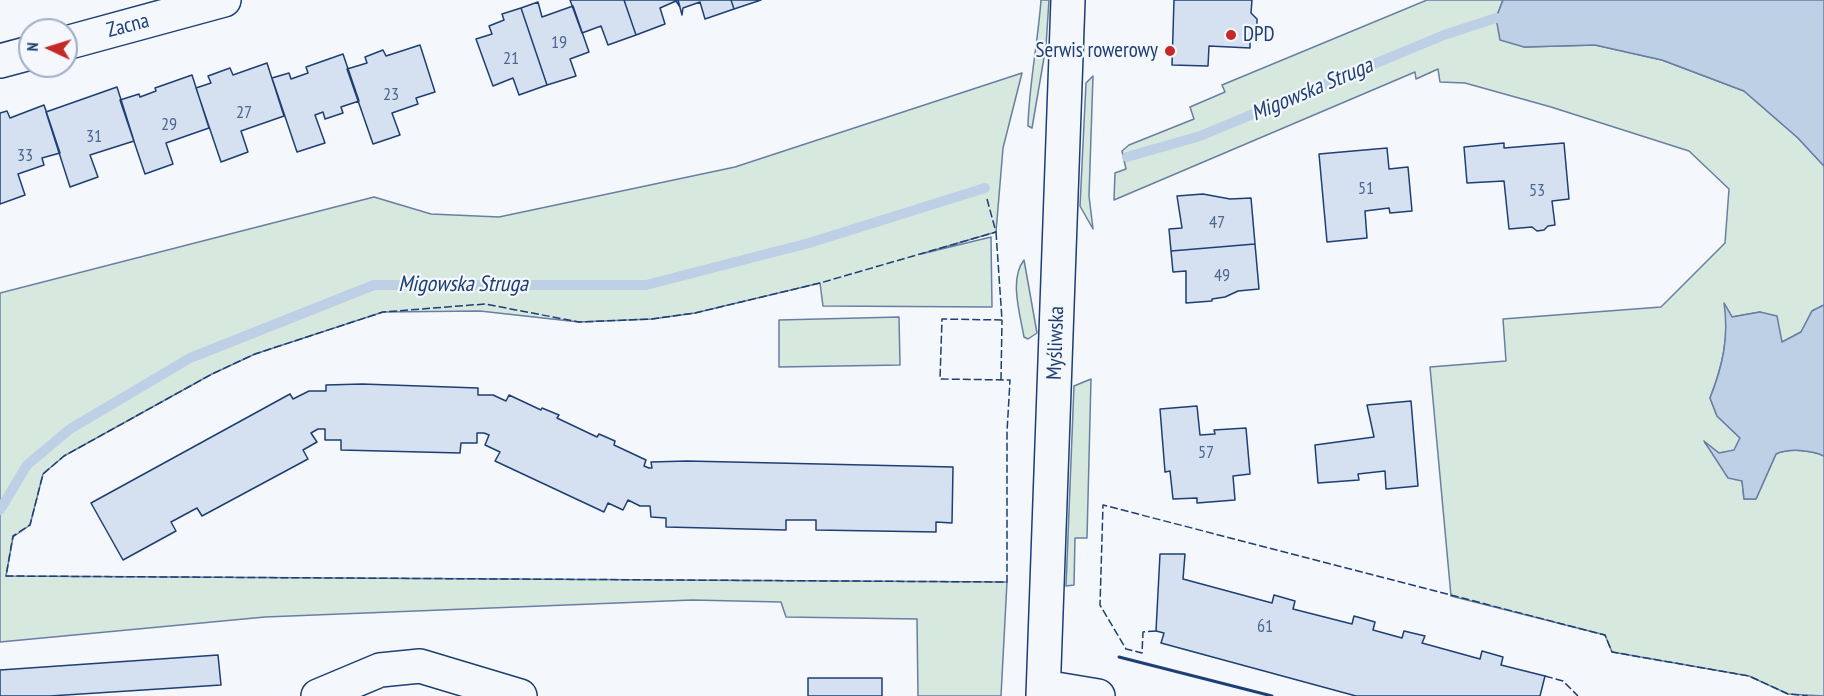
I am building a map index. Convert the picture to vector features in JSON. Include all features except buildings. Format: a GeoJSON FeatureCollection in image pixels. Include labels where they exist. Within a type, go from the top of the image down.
{"type":"FeatureCollection","features":[{"type":"Feature","properties":{"kind":"street","name":"Zacna"},"geometry":{"type":"LineString","coordinates":[[78,40],[224,0]]}},
{"type":"Feature","properties":{"kind":"street","name":"Myśliwska"},"geometry":{"type":"LineString","coordinates":[[1068,0],[1044,691],[1098,696]]}},
{"type":"Feature","properties":{"kind":"street"},"geometry":{"type":"LineString","coordinates":[[0,61],[18,56]]}},
{"type":"Feature","properties":{"kind":"street"},"geometry":{"type":"LineString","coordinates":[[318,696],[380,670],[420,666],[520,696]]}},
{"type":"Feature","properties":{"kind":"shaded area"},"geometry":{"type":"Polygon","coordinates":[[[1041,0],[1049,0],[1046,46],[1032,128],[1028,126],[1029,110],[1041,0]]]}},
{"type":"Feature","properties":{"kind":"shaded area"},"geometry":{"type":"Polygon","coordinates":[[[1427,0],[1503,0],[1496,18],[1524,47],[1595,45],[1662,60],[1744,91],[1798,138],[1824,166],[1824,305],[1812,311],[1801,332],[1781,343],[1760,312],[1732,317],[1725,305],[1724,352],[1710,398],[1717,416],[1740,438],[1734,451],[1719,453],[1705,443],[1742,481],[1744,499],[1756,499],[1776,454],[1800,451],[1824,456],[1824,696],[1788,694],[1749,676],[1612,652],[1605,635],[1451,596],[1430,367],[1506,361],[1503,319],[1661,307],[1725,243],[1729,189],[1689,151],[1551,107],[1465,83],[1440,82],[1438,69],[1416,79],[1415,72],[1114,200],[1115,173],[1126,169],[1122,151],[1129,145],[1194,119],[1190,107],[1225,92],[1222,85],[1427,0]]]}},
{"type":"Feature","properties":{"kind":"shaded area"},"geometry":{"type":"Polygon","coordinates":[[[1022,73],[1003,148],[996,232],[921,254],[991,237],[992,307],[823,306],[820,283],[695,313],[652,319],[579,322],[480,311],[383,312],[255,354],[212,374],[64,456],[43,474],[30,525],[13,537],[6,576],[1007,582],[1001,696],[918,696],[917,619],[786,617],[781,602],[692,600],[265,617],[0,642],[0,293],[374,197],[431,214],[499,217],[735,167],[1022,73]]]}},
{"type":"Feature","properties":{"kind":"shaded area"},"geometry":{"type":"Polygon","coordinates":[[[1093,76],[1089,196],[1093,229],[1080,206],[1086,83],[1093,76]]]}},
{"type":"Feature","properties":{"kind":"shaded area"},"geometry":{"type":"Polygon","coordinates":[[[1024,260],[1037,333],[1028,339],[1024,337],[1016,287],[1017,277],[1024,260]]]}},
{"type":"Feature","properties":{"kind":"shaded area"},"geometry":{"type":"Polygon","coordinates":[[[899,317],[900,365],[779,367],[779,320],[899,317]]]}},
{"type":"Feature","properties":{"kind":"shaded area"},"geometry":{"type":"Polygon","coordinates":[[[1091,379],[1087,538],[1075,538],[1074,585],[1066,586],[1074,386],[1091,379]]]}},
{"type":"Feature","properties":{"kind":"water"},"geometry":{"type":"Polygon","coordinates":[[[1503,0],[1824,0],[1824,166],[1798,138],[1744,91],[1662,60],[1595,45],[1524,47],[1500,40],[1496,18],[1503,0]]]}},
{"type":"Feature","properties":{"kind":"water"},"geometry":{"type":"Polygon","coordinates":[[[1724,303],[1732,317],[1760,312],[1777,316],[1782,342],[1801,332],[1812,311],[1824,305],[1824,456],[1800,450],[1776,454],[1756,499],[1744,499],[1742,481],[1728,478],[1704,441],[1719,453],[1734,450],[1740,438],[1717,416],[1710,398],[1724,351],[1726,328],[1724,303]]]}},
{"type":"Feature","properties":{"kind":"waterway","name":"Migowska Struga"},"geometry":{"type":"LineString","coordinates":[[1127,157],[1200,136],[1444,35],[1496,18]]}},
{"type":"Feature","properties":{"kind":"waterway","name":"Migowska Struga"},"geometry":{"type":"LineString","coordinates":[[0,510],[27,465],[70,429],[190,358],[374,285],[646,285],[809,243],[985,188]]}},
{"type":"Feature","properties":{"kind":"fence"},"geometry":{"type":"LineString","coordinates":[[987,199],[996,232]]}},
{"type":"Feature","properties":{"kind":"fence"},"geometry":{"type":"LineString","coordinates":[[996,232],[1002,320],[942,319],[940,379],[1010,380],[1007,432],[1007,582],[6,576],[13,536],[30,525],[43,474],[64,456],[212,374],[255,354],[383,312],[485,304],[579,322],[652,319],[695,313],[820,283],[996,232]]}},
{"type":"Feature","properties":{"kind":"fence"},"geometry":{"type":"LineString","coordinates":[[1001,380],[1002,320]]}},
{"type":"Feature","properties":{"kind":"fence"},"geometry":{"type":"LineString","coordinates":[[1156,631],[1143,632],[1142,653],[1126,649],[1100,605],[1103,505],[1605,635],[1612,652],[1749,676],[1788,694],[1808,696]]}},
{"type":"Feature","properties":{"kind":"fence"},"geometry":{"type":"LineString","coordinates":[[1545,676],[1563,681],[1578,696]]}},
{"type":"Feature","properties":{"kind":"wall"},"geometry":{"type":"LineString","coordinates":[[1119,657],[1272,696]]}},
{"type":"Feature","properties":{"kind":"place","name":"DPD"},"geometry":{"type":"Point","coordinates":[1231,35]}},
{"type":"Feature","properties":{"kind":"place","name":"Serwis rowerowy"},"geometry":{"type":"Point","coordinates":[1170,51]}}]}
